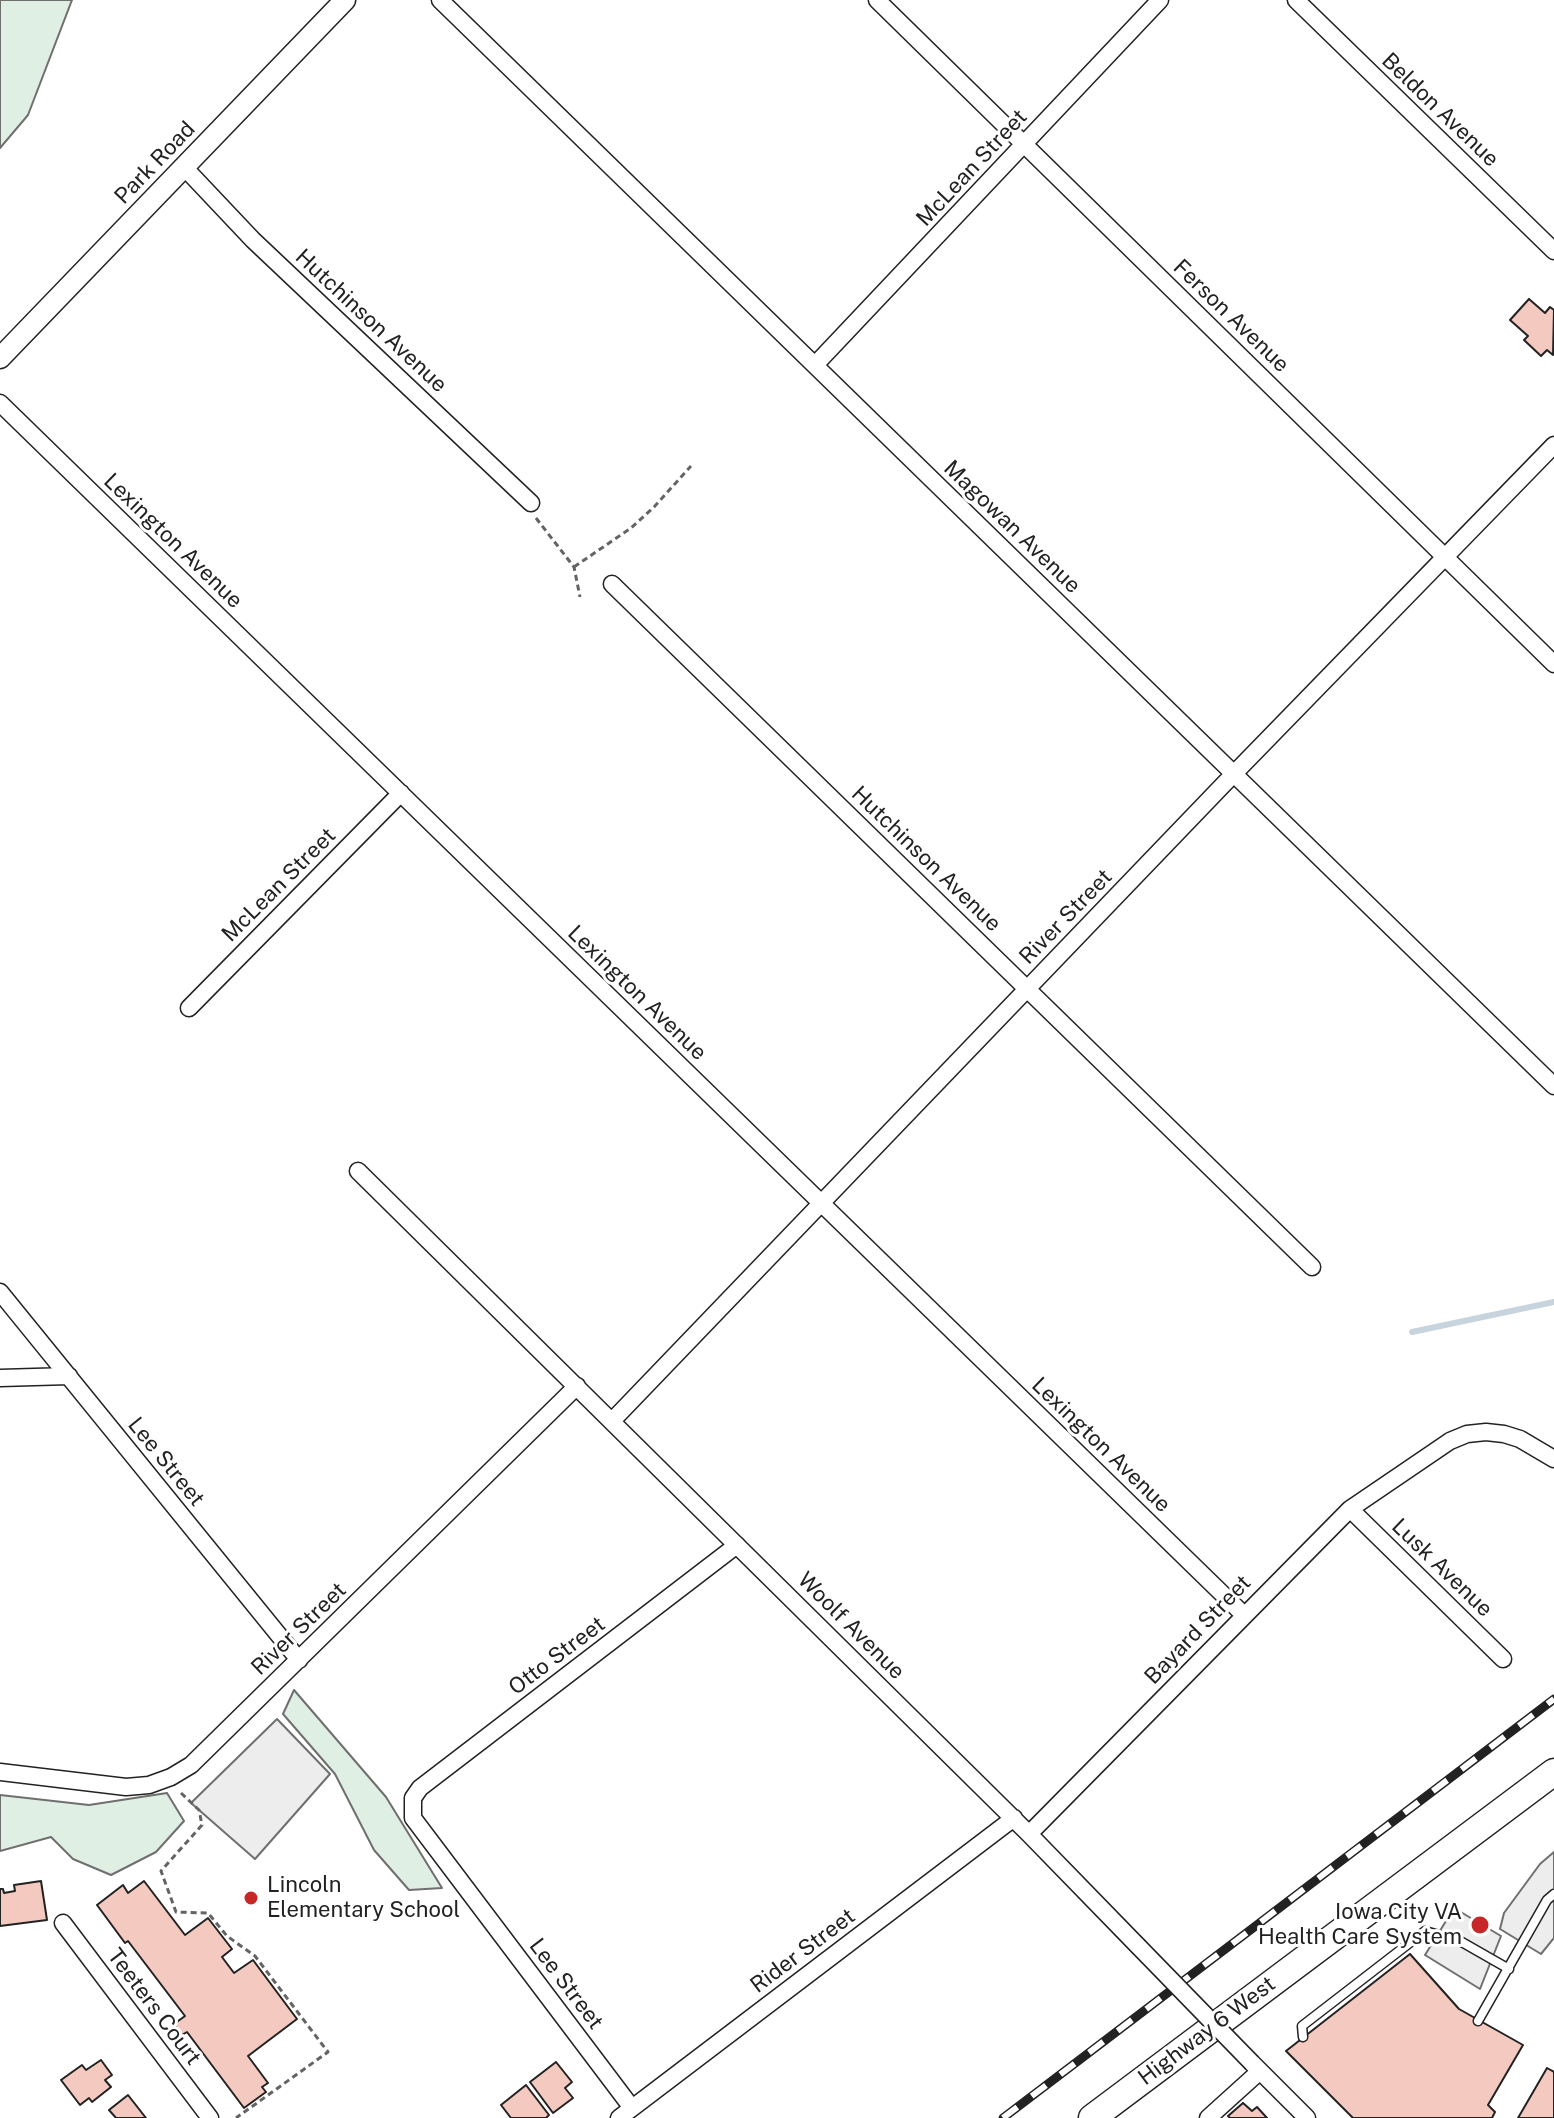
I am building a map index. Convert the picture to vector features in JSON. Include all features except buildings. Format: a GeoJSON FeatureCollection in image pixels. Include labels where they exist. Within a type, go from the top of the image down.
{"type":"FeatureCollection","features":[{"type":"Feature","properties":{"kind":"main road","name":"Highway 6 West"},"geometry":{"type":"LineString","coordinates":[[1092,2118],[1554,1772]]}},
{"type":"Feature","properties":{"kind":"street","name":"Park Road"},"geometry":{"type":"LineString","coordinates":[[0,358],[345,0]]}},
{"type":"Feature","properties":{"kind":"street","name":"Magowan Avenue"},"geometry":{"type":"LineString","coordinates":[[440,0],[1554,1086]]}},
{"type":"Feature","properties":{"kind":"street","name":"Ferson Avenue"},"geometry":{"type":"LineString","coordinates":[[877,0],[1554,664]]}},
{"type":"Feature","properties":{"kind":"street","name":"McLean Street"},"geometry":{"type":"LineString","coordinates":[[815,365],[1160,0]]}},
{"type":"Feature","properties":{"kind":"street","name":"Beldon Avenue"},"geometry":{"type":"LineString","coordinates":[[1296,0],[1554,251]]}},
{"type":"Feature","properties":{"kind":"street","name":"Hutchinson Avenue"},"geometry":{"type":"LineString","coordinates":[[184,167],[253,240],[531,503]]}},
{"type":"Feature","properties":{"kind":"street","name":"Lexington Avenue"},"geometry":{"type":"LineString","coordinates":[[0,403],[1243,1614]]}},
{"type":"Feature","properties":{"kind":"street","name":"River Street"},"geometry":{"type":"LineString","coordinates":[[612,1421],[1554,445]]}},
{"type":"Feature","properties":{"kind":"street","name":"Hutchinson Avenue"},"geometry":{"type":"LineString","coordinates":[[612,584],[1312,1267]]}},
{"type":"Feature","properties":{"kind":"street","name":"McLean Street"},"geometry":{"type":"LineString","coordinates":[[189,1008],[401,793]]}},
{"type":"Feature","properties":{"kind":"street","name":"Woolf Avenue"},"geometry":{"type":"LineString","coordinates":[[358,1171],[1014,1818],[1307,2118]]}},
{"type":"Feature","properties":{"kind":"street","name":"Lee Street"},"geometry":{"type":"LineString","coordinates":[[0,1292],[299,1660]]}},
{"type":"Feature","properties":{"kind":"street"},"geometry":{"type":"LineString","coordinates":[[0,1378],[69,1376]]}},
{"type":"Feature","properties":{"kind":"street","name":"River Street"},"geometry":{"type":"LineString","coordinates":[[0,1772],[126,1787],[149,1785],[191,1765],[577,1386]]}},
{"type":"Feature","properties":{"kind":"street","name":"Bayard Street"},"geometry":{"type":"LineString","coordinates":[[1029,1834],[1350,1509],[1450,1441],[1467,1434],[1486,1432],[1520,1439],[1554,1459]]}},
{"type":"Feature","properties":{"kind":"street","name":"Lusk Avenue"},"geometry":{"type":"LineString","coordinates":[[1350,1509],[1503,1659]]}},
{"type":"Feature","properties":{"kind":"street","name":"Otto Street"},"geometry":{"type":"LineString","coordinates":[[412,1808],[413,1798],[420,1788],[737,1545]]}},
{"type":"Feature","properties":{"kind":"street","name":"Lee Street"},"geometry":{"type":"LineString","coordinates":[[412,1808],[413,1818],[626,2113]]}},
{"type":"Feature","properties":{"kind":"street","name":"Rider Street"},"geometry":{"type":"LineString","coordinates":[[626,2113],[1014,1818]]}},
{"type":"Feature","properties":{"kind":"street","name":"Teeters Court"},"geometry":{"type":"LineString","coordinates":[[63,1923],[210,2118]]}},
{"type":"Feature","properties":{"kind":"street"},"geometry":{"type":"LineString","coordinates":[[1208,2118],[1256,2067]]}},
{"type":"Feature","properties":{"kind":"lane"},"geometry":{"type":"LineString","coordinates":[[1478,2021],[1547,1900],[1554,1894]]}},
{"type":"Feature","properties":{"kind":"lane"},"geometry":{"type":"LineString","coordinates":[[1303,2037],[1302,2026],[1425,1931],[1460,1941],[1509,1969]]}},
{"type":"Feature","properties":{"kind":"path"},"geometry":{"type":"LineString","coordinates":[[574,567],[631,528],[691,466]]}},
{"type":"Feature","properties":{"kind":"path"},"geometry":{"type":"LineString","coordinates":[[539,522],[574,567],[580,597]]}},
{"type":"Feature","properties":{"kind":"path"},"geometry":{"type":"LineString","coordinates":[[181,1793],[199,1810],[202,1825],[161,1871],[176,1912],[208,1913],[227,1936],[255,1956],[328,2052],[236,2118]]}},
{"type":"Feature","properties":{"kind":"green space"},"geometry":{"type":"Polygon","coordinates":[[[0,0],[72,0],[28,115],[0,148],[0,0]]]}},
{"type":"Feature","properties":{"kind":"green space"},"geometry":{"type":"Polygon","coordinates":[[[294,1690],[386,1797],[442,1888],[409,1890],[374,1850],[335,1774],[283,1714],[294,1690]]]}},
{"type":"Feature","properties":{"kind":"green space"},"geometry":{"type":"Polygon","coordinates":[[[167,1793],[184,1821],[156,1852],[111,1875],[73,1859],[51,1837],[0,1851],[0,1795],[89,1805],[167,1793]]]}},
{"type":"Feature","properties":{"kind":"shaded area"},"geometry":{"type":"Polygon","coordinates":[[[277,1719],[330,1774],[255,1859],[191,1803],[277,1719]]]}},
{"type":"Feature","properties":{"kind":"shaded area"},"geometry":{"type":"Polygon","coordinates":[[[1554,1852],[1554,1938],[1541,1954],[1500,1929],[1504,1913],[1540,1864],[1554,1852]]]}},
{"type":"Feature","properties":{"kind":"shaded area"},"geometry":{"type":"Polygon","coordinates":[[[1454,1908],[1501,1936],[1480,1989],[1425,1955],[1454,1908]]]}},
{"type":"Feature","properties":{"kind":"waterway"},"geometry":{"type":"LineString","coordinates":[[1412,1332],[1554,1302]]}},
{"type":"Feature","properties":{"kind":"railway"},"geometry":{"type":"LineString","coordinates":[[1003,2118],[1554,1699]]}},
{"type":"Feature","properties":{"kind":"place","name":"Lincoln Elementary School"},"geometry":{"type":"Point","coordinates":[251,1898]}},
{"type":"Feature","properties":{"kind":"place","name":"Iowa City VA Health Care System"},"geometry":{"type":"Point","coordinates":[1480,1925]}}]}
